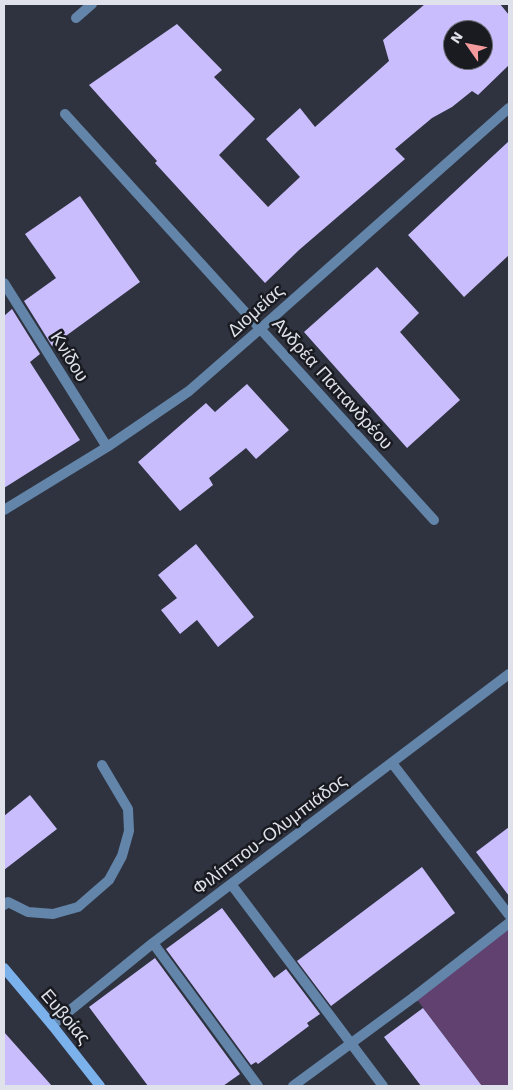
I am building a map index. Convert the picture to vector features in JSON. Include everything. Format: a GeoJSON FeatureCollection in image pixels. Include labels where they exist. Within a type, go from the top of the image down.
{"type":"FeatureCollection","features":[{"type":"Feature","properties":{"kind":"main road","name":"Ευβοίας"},"geometry":{"type":"LineString","coordinates":[[4,970],[52,1025],[100,1086]]}},
{"type":"Feature","properties":{"kind":"street"},"geometry":{"type":"LineString","coordinates":[[76,18],[92,4]]}},
{"type":"Feature","properties":{"kind":"street","name":"Διομείας"},"geometry":{"type":"LineString","coordinates":[[4,510],[107,447],[188,391],[509,108]]}},
{"type":"Feature","properties":{"kind":"street","name":"Ανδρέα Παπανδρέου"},"geometry":{"type":"LineString","coordinates":[[65,114],[434,520]]}},
{"type":"Feature","properties":{"kind":"street","name":"Κνίδου"},"geometry":{"type":"LineString","coordinates":[[6,290],[107,447]]}},
{"type":"Feature","properties":{"kind":"street","name":"Φιλίππου-Ολυμπιάδος"},"geometry":{"type":"LineString","coordinates":[[52,1025],[153,943],[509,674]]}},
{"type":"Feature","properties":{"kind":"street"},"geometry":{"type":"LineString","coordinates":[[392,763],[509,915]]}},
{"type":"Feature","properties":{"kind":"street"},"geometry":{"type":"LineString","coordinates":[[4,905],[8,902],[28,912],[53,914],[78,907],[109,880],[122,856],[129,831],[128,809],[102,765]]}},
{"type":"Feature","properties":{"kind":"street"},"geometry":{"type":"LineString","coordinates":[[231,884],[383,1086]]}},
{"type":"Feature","properties":{"kind":"street"},"geometry":{"type":"LineString","coordinates":[[293,1086],[414,997],[509,923]]}},
{"type":"Feature","properties":{"kind":"street"},"geometry":{"type":"LineString","coordinates":[[153,943],[258,1086]]}},
{"type":"Feature","properties":{"kind":"shaded area"},"geometry":{"type":"Polygon","coordinates":[[[503,923],[509,932],[509,1086],[482,1086],[412,993],[503,923]]]}},
{"type":"Feature","properties":{"kind":"building"},"geometry":{"type":"Polygon","coordinates":[[[425,4],[500,4],[509,15],[509,65],[478,95],[472,91],[452,107],[432,118],[395,149],[405,159],[299,250],[265,283],[155,163],[157,161],[89,85],[177,24],[222,70],[214,77],[255,119],[219,155],[268,207],[300,177],[266,139],[300,108],[315,127],[389,61],[383,40],[425,4]]]}},
{"type":"Feature","properties":{"kind":"building"},"geometry":{"type":"Polygon","coordinates":[[[509,141],[509,255],[464,297],[408,235],[509,141]]]}},
{"type":"Feature","properties":{"kind":"building"},"geometry":{"type":"Polygon","coordinates":[[[80,196],[140,282],[52,346],[24,301],[56,278],[25,234],[80,196]]]}},
{"type":"Feature","properties":{"kind":"building"},"geometry":{"type":"Polygon","coordinates":[[[377,267],[419,313],[400,332],[460,400],[407,448],[304,332],[377,267]]]}},
{"type":"Feature","properties":{"kind":"building"},"geometry":{"type":"Polygon","coordinates":[[[12,309],[40,354],[30,362],[80,440],[4,488],[4,316],[12,309]]]}},
{"type":"Feature","properties":{"kind":"building"},"geometry":{"type":"Polygon","coordinates":[[[247,384],[289,430],[256,459],[246,448],[209,478],[213,485],[180,511],[138,462],[206,403],[215,412],[247,384]]]}},
{"type":"Feature","properties":{"kind":"building"},"geometry":{"type":"Polygon","coordinates":[[[196,544],[254,617],[218,647],[197,620],[180,634],[161,610],[177,598],[158,575],[196,544]]]}},
{"type":"Feature","properties":{"kind":"building"},"geometry":{"type":"Polygon","coordinates":[[[30,795],[57,829],[4,870],[4,816],[30,795]]]}},
{"type":"Feature","properties":{"kind":"building"},"geometry":{"type":"Polygon","coordinates":[[[509,827],[509,896],[476,852],[509,827]]]}},
{"type":"Feature","properties":{"kind":"building"},"geometry":{"type":"Polygon","coordinates":[[[422,867],[455,913],[331,1006],[297,961],[422,867]]]}},
{"type":"Feature","properties":{"kind":"building"},"geometry":{"type":"Polygon","coordinates":[[[222,908],[274,978],[286,969],[320,1014],[307,1023],[309,1026],[258,1064],[256,1062],[251,1065],[166,949],[222,908]]]}},
{"type":"Feature","properties":{"kind":"building"},"geometry":{"type":"Polygon","coordinates":[[[155,958],[240,1074],[223,1086],[148,1086],[89,1007],[155,958]]]}},
{"type":"Feature","properties":{"kind":"building"},"geometry":{"type":"Polygon","coordinates":[[[423,1008],[482,1086],[421,1086],[384,1037],[423,1008]]]}},
{"type":"Feature","properties":{"kind":"building"},"geometry":{"type":"Polygon","coordinates":[[[4,1032],[52,1086],[4,1086],[4,1032]]]}}]}
